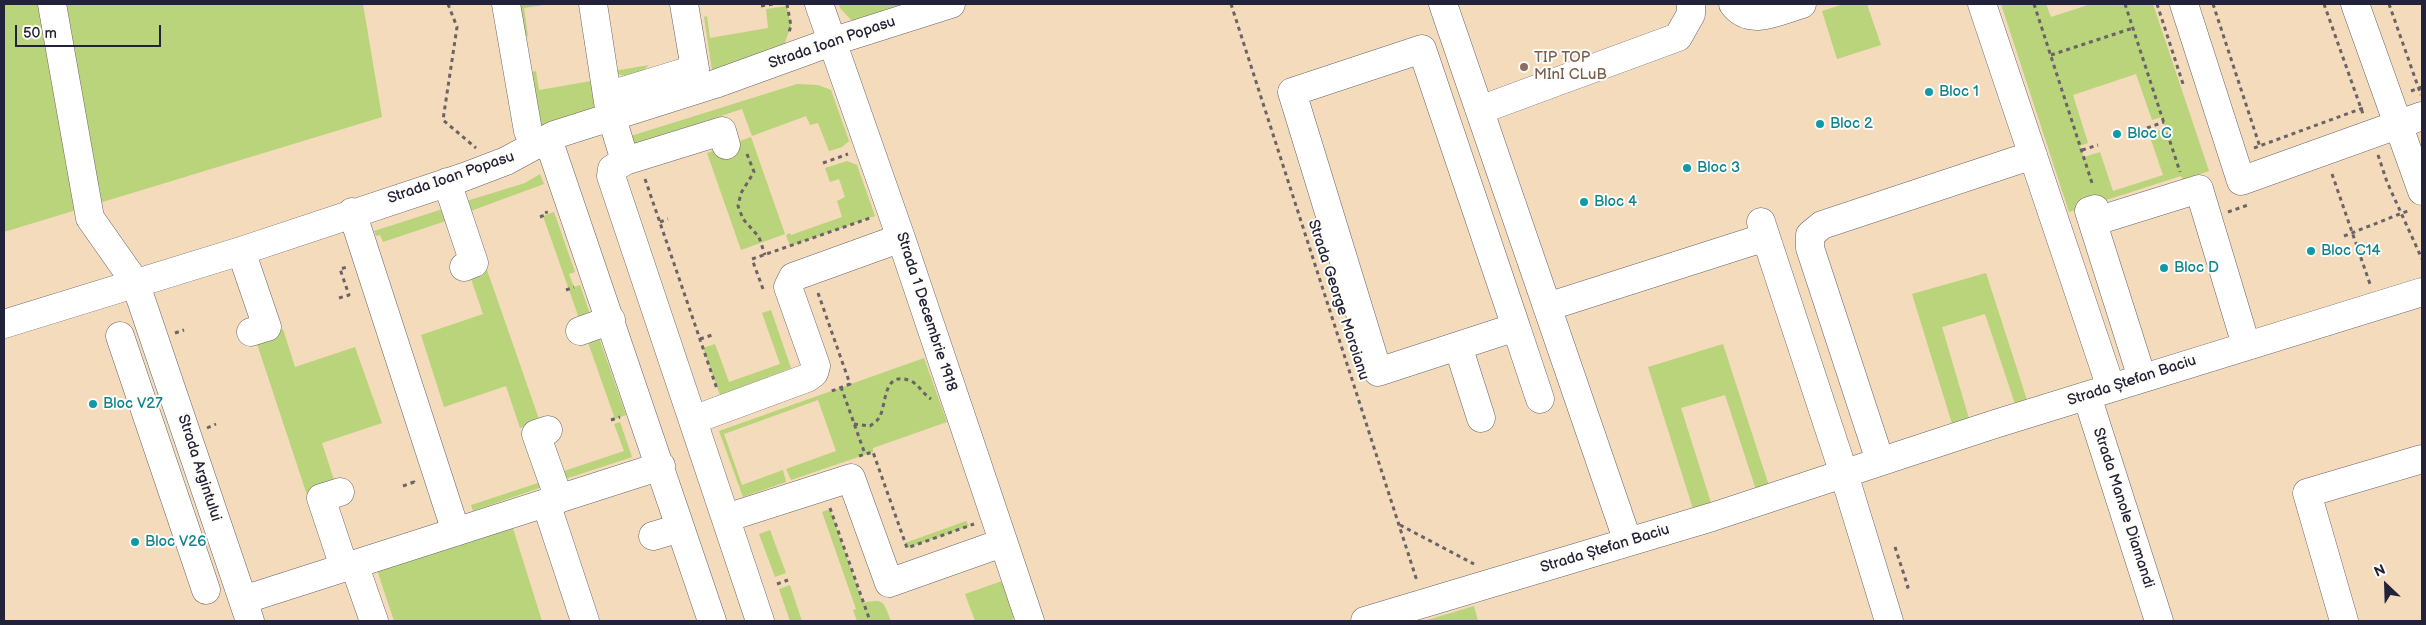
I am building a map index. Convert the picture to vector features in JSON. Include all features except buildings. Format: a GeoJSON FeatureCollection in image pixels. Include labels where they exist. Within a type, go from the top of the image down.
{"type":"FeatureCollection","features":[{"type":"Feature","properties":{"kind":"street","name":"Strada Argintului"},"geometry":{"type":"LineString","coordinates":[[52,4],[90,218],[135,282],[246,610]]}},
{"type":"Feature","properties":{"kind":"street"},"geometry":{"type":"LineString","coordinates":[[506,4],[538,135],[611,320],[712,621]]}},
{"type":"Feature","properties":{"kind":"street"},"geometry":{"type":"LineString","coordinates":[[593,4],[609,107],[632,159]]}},
{"type":"Feature","properties":{"kind":"street"},"geometry":{"type":"LineString","coordinates":[[609,107],[695,69],[684,4]]}},
{"type":"Feature","properties":{"kind":"street","name":"Strada 1 Decembrie 1918"},"geometry":{"type":"LineString","coordinates":[[819,4],[901,238],[1002,543],[1030,621]]}},
{"type":"Feature","properties":{"kind":"street","name":"Strada Ioan Popasu"},"geometry":{"type":"LineString","coordinates":[[4,324],[135,282],[241,251],[506,161],[538,135],[554,135],[609,107],[715,84],[831,42],[948,4]]}},
{"type":"Feature","properties":{"kind":"street"},"geometry":{"type":"LineString","coordinates":[[1443,4],[1628,542]]}},
{"type":"Feature","properties":{"kind":"street"},"geometry":{"type":"LineString","coordinates":[[1443,129],[1678,37],[1691,14],[1690,4]]}},
{"type":"Feature","properties":{"kind":"street"},"geometry":{"type":"LineString","coordinates":[[1733,4],[1740,13],[1754,18],[1802,4]]}},
{"type":"Feature","properties":{"kind":"street","name":"Strada Manole Diamandi"},"geometry":{"type":"LineString","coordinates":[[1982,4],[2033,155],[2099,392],[2159,621]]}},
{"type":"Feature","properties":{"kind":"street"},"geometry":{"type":"LineString","coordinates":[[2184,4],[2241,181],[2422,116]]}},
{"type":"Feature","properties":{"kind":"street"},"geometry":{"type":"LineString","coordinates":[[2355,4],[2397,125],[2419,200]]}},
{"type":"Feature","properties":{"kind":"street"},"geometry":{"type":"LineString","coordinates":[[1516,327],[1378,372],[1292,92],[1422,49],[1443,129],[1516,327],[1540,399]]}},
{"type":"Feature","properties":{"kind":"street"},"geometry":{"type":"LineString","coordinates":[[735,146],[722,131],[632,159],[612,169],[611,176],[760,621]]}},
{"type":"Feature","properties":{"kind":"street"},"geometry":{"type":"LineString","coordinates":[[1880,461],[1810,248],[1810,235],[1822,225],[2033,155]]}},
{"type":"Feature","properties":{"kind":"street"},"geometry":{"type":"LineString","coordinates":[[447,182],[475,263]]}},
{"type":"Feature","properties":{"kind":"street"},"geometry":{"type":"LineString","coordinates":[[2142,378],[2089,211],[2174,183]]}},
{"type":"Feature","properties":{"kind":"street"},"geometry":{"type":"LineString","coordinates":[[2093,222],[2198,188],[2246,345]]}},
{"type":"Feature","properties":{"kind":"street"},"geometry":{"type":"LineString","coordinates":[[352,212],[456,532]]}},
{"type":"Feature","properties":{"kind":"street"},"geometry":{"type":"LineString","coordinates":[[1547,308],[1763,230],[1844,474],[1889,621]]}},
{"type":"Feature","properties":{"kind":"street"},"geometry":{"type":"LineString","coordinates":[[693,420],[806,378],[814,373],[816,366],[788,287],[789,282],[793,277],[901,238]]}},
{"type":"Feature","properties":{"kind":"street"},"geometry":{"type":"LineString","coordinates":[[241,251],[267,327]]}},
{"type":"Feature","properties":{"kind":"street","name":"Strada Ștefan Baciu"},"geometry":{"type":"LineString","coordinates":[[1365,621],[1628,542],[2246,345],[2422,292]]}},
{"type":"Feature","properties":{"kind":"street"},"geometry":{"type":"LineString","coordinates":[[580,331],[611,320]]}},
{"type":"Feature","properties":{"kind":"street"},"geometry":{"type":"LineString","coordinates":[[120,336],[206,590]]}},
{"type":"Feature","properties":{"kind":"street"},"geometry":{"type":"LineString","coordinates":[[1458,346],[1481,418]]}},
{"type":"Feature","properties":{"kind":"street"},"geometry":{"type":"LineString","coordinates":[[535,434],[585,621]]}},
{"type":"Feature","properties":{"kind":"street"},"geometry":{"type":"LineString","coordinates":[[160,454],[190,443]]}},
{"type":"Feature","properties":{"kind":"street"},"geometry":{"type":"LineString","coordinates":[[2344,621],[2307,493],[2422,459]]}},
{"type":"Feature","properties":{"kind":"street"},"geometry":{"type":"LineString","coordinates":[[246,610],[349,566],[661,466]]}},
{"type":"Feature","properties":{"kind":"street"},"geometry":{"type":"LineString","coordinates":[[726,518],[851,478],[889,583],[1002,543]]}},
{"type":"Feature","properties":{"kind":"street"},"geometry":{"type":"LineString","coordinates":[[323,498],[349,566],[374,621]]}},
{"type":"Feature","properties":{"kind":"street"},"geometry":{"type":"LineString","coordinates":[[653,536],[680,528]]}},
{"type":"Feature","properties":{"kind":"path"},"geometry":{"type":"LineString","coordinates":[[448,4],[457,27],[442,120],[478,150]]}},
{"type":"Feature","properties":{"kind":"path"},"geometry":{"type":"LineString","coordinates":[[761,6],[773,4]]}},
{"type":"Feature","properties":{"kind":"path","name":"Strada George Moroianu"},"geometry":{"type":"LineString","coordinates":[[1231,4],[1424,604]]}},
{"type":"Feature","properties":{"kind":"path"},"geometry":{"type":"LineString","coordinates":[[2213,4],[2269,171]]}},
{"type":"Feature","properties":{"kind":"path"},"geometry":{"type":"LineString","coordinates":[[2389,4],[2422,98]]}},
{"type":"Feature","properties":{"kind":"path"},"geometry":{"type":"LineString","coordinates":[[2051,55],[2133,28]]}},
{"type":"Feature","properties":{"kind":"path"},"geometry":{"type":"LineString","coordinates":[[2233,156],[2420,88]]}},
{"type":"Feature","properties":{"kind":"path"},"geometry":{"type":"LineString","coordinates":[[2147,128],[2164,122]]}},
{"type":"Feature","properties":{"kind":"path"},"geometry":{"type":"LineString","coordinates":[[2082,150],[2098,145]]}},
{"type":"Feature","properties":{"kind":"path"},"geometry":{"type":"LineString","coordinates":[[735,146],[754,172],[741,193],[738,206],[743,219],[759,237],[765,255]]}},
{"type":"Feature","properties":{"kind":"path"},"geometry":{"type":"LineString","coordinates":[[823,163],[853,153]]}},
{"type":"Feature","properties":{"kind":"path"},"geometry":{"type":"LineString","coordinates":[[632,159],[660,222],[720,395]]}},
{"type":"Feature","properties":{"kind":"path"},"geometry":{"type":"LineString","coordinates":[[2332,174],[2372,289]]}},
{"type":"Feature","properties":{"kind":"path"},"geometry":{"type":"LineString","coordinates":[[2344,236],[2419,200]]}},
{"type":"Feature","properties":{"kind":"path"},"geometry":{"type":"LineString","coordinates":[[752,260],[875,216]]}},
{"type":"Feature","properties":{"kind":"path"},"geometry":{"type":"LineString","coordinates":[[660,222],[668,219]]}},
{"type":"Feature","properties":{"kind":"path"},"geometry":{"type":"LineString","coordinates":[[347,260],[352,275]]}},
{"type":"Feature","properties":{"kind":"path"},"geometry":{"type":"LineString","coordinates":[[339,298],[349,294],[340,269],[349,266]]}},
{"type":"Feature","properties":{"kind":"path"},"geometry":{"type":"LineString","coordinates":[[816,288],[850,384],[826,393]]}},
{"type":"Feature","properties":{"kind":"path"},"geometry":{"type":"LineString","coordinates":[[700,339],[712,335]]}},
{"type":"Feature","properties":{"kind":"path"},"geometry":{"type":"LineString","coordinates":[[833,337],[838,335]]}},
{"type":"Feature","properties":{"kind":"path"},"geometry":{"type":"LineString","coordinates":[[854,424],[870,426],[879,419],[885,393],[892,382],[898,380],[910,381],[920,389]]}},
{"type":"Feature","properties":{"kind":"path"},"geometry":{"type":"LineString","coordinates":[[841,387],[865,454]]}},
{"type":"Feature","properties":{"kind":"path"},"geometry":{"type":"LineString","coordinates":[[856,458],[872,452],[907,548],[982,522]]}},
{"type":"Feature","properties":{"kind":"path"},"geometry":{"type":"LineString","coordinates":[[402,486],[414,482],[416,491]]}},
{"type":"Feature","properties":{"kind":"path"},"geometry":{"type":"LineString","coordinates":[[822,486],[870,621]]}},
{"type":"Feature","properties":{"kind":"path"},"geometry":{"type":"LineString","coordinates":[[1399,525],[1504,580]]}},
{"type":"Feature","properties":{"kind":"path"},"geometry":{"type":"LineString","coordinates":[[777,584],[788,580]]}},
{"type":"Feature","properties":{"kind":"green space"},"geometry":{"type":"Polygon","coordinates":[[[4,4],[363,4],[382,117],[4,232],[4,4]]]}},
{"type":"Feature","properties":{"kind":"green space"},"geometry":{"type":"Polygon","coordinates":[[[550,4],[524,8],[528,36],[521,36],[516,5],[550,4]]]}},
{"type":"Feature","properties":{"kind":"green space"},"geometry":{"type":"Polygon","coordinates":[[[839,4],[920,4],[853,22],[840,8],[839,4]]]}},
{"type":"Feature","properties":{"kind":"green space"},"geometry":{"type":"Polygon","coordinates":[[[1844,4],[1867,4],[1881,45],[1837,59],[1822,11],[1844,4]]]}},
{"type":"Feature","properties":{"kind":"green space"},"geometry":{"type":"Polygon","coordinates":[[[2001,4],[2046,4],[2051,17],[2091,4],[2153,4],[2209,171],[2183,180],[2181,176],[2069,212],[2001,4]],[[2136,74],[2073,95],[2088,143],[2080,146],[2084,157],[2100,152],[2113,191],[2163,175],[2149,134],[2166,128],[2162,117],[2152,120],[2136,74]]]}},
{"type":"Feature","properties":{"kind":"green space"},"geometry":{"type":"Polygon","coordinates":[[[787,6],[791,26],[783,48],[713,77],[704,17],[707,16],[710,38],[768,28],[766,9],[787,6]]]}},
{"type":"Feature","properties":{"kind":"green space"},"geometry":{"type":"Polygon","coordinates":[[[649,65],[641,72],[632,76],[623,76],[614,71],[649,65]]]}},
{"type":"Feature","properties":{"kind":"green space"},"geometry":{"type":"Polygon","coordinates":[[[536,71],[539,90],[597,80],[598,111],[536,128],[527,73],[536,71]]]}},
{"type":"Feature","properties":{"kind":"green space"},"geometry":{"type":"Polygon","coordinates":[[[797,84],[818,85],[831,90],[849,141],[842,147],[829,151],[818,123],[810,125],[806,116],[752,136],[742,109],[624,148],[618,140],[797,84]]]}},
{"type":"Feature","properties":{"kind":"green space"},"geometry":{"type":"Polygon","coordinates":[[[751,137],[785,234],[741,250],[707,153],[751,137]]]}},
{"type":"Feature","properties":{"kind":"green space"},"geometry":{"type":"Polygon","coordinates":[[[847,161],[857,165],[875,216],[790,246],[786,235],[790,233],[791,235],[842,217],[837,201],[845,197],[839,179],[830,182],[825,168],[847,161]]]}},
{"type":"Feature","properties":{"kind":"green space"},"geometry":{"type":"Polygon","coordinates":[[[540,174],[544,184],[468,212],[460,203],[525,183],[540,174]]]}},
{"type":"Feature","properties":{"kind":"green space"},"geometry":{"type":"Polygon","coordinates":[[[449,207],[449,220],[383,242],[380,235],[376,236],[374,231],[449,207]]]}},
{"type":"Feature","properties":{"kind":"green space"},"geometry":{"type":"Polygon","coordinates":[[[554,212],[575,272],[569,274],[574,287],[580,285],[592,320],[581,324],[543,216],[554,212]]]}},
{"type":"Feature","properties":{"kind":"green space"},"geometry":{"type":"Polygon","coordinates":[[[486,267],[540,422],[520,428],[506,386],[444,407],[421,335],[483,314],[469,273],[486,267]]]}},
{"type":"Feature","properties":{"kind":"green space"},"geometry":{"type":"Polygon","coordinates":[[[1986,273],[2028,403],[2016,407],[1985,314],[1942,327],[1970,422],[1953,427],[1912,294],[1986,273]]]}},
{"type":"Feature","properties":{"kind":"green space"},"geometry":{"type":"Polygon","coordinates":[[[771,310],[791,368],[720,395],[703,348],[715,344],[729,382],[780,364],[762,313],[771,310]]]}},
{"type":"Feature","properties":{"kind":"green space"},"geometry":{"type":"Polygon","coordinates":[[[283,329],[295,367],[355,347],[382,423],[322,443],[336,486],[307,495],[255,338],[283,329]]]}},
{"type":"Feature","properties":{"kind":"green space"},"geometry":{"type":"Polygon","coordinates":[[[596,329],[626,415],[615,419],[585,334],[596,329]]]}},
{"type":"Feature","properties":{"kind":"green space"},"geometry":{"type":"Polygon","coordinates":[[[1723,344],[1770,489],[1757,493],[1725,395],[1681,408],[1712,506],[1694,512],[1648,367],[1723,344]]]}},
{"type":"Feature","properties":{"kind":"green space"},"geometry":{"type":"Polygon","coordinates":[[[924,358],[947,422],[873,448],[873,452],[791,480],[786,469],[836,451],[818,400],[724,434],[742,485],[783,470],[786,482],[743,497],[719,431],[924,358]]]}},
{"type":"Feature","properties":{"kind":"green space"},"geometry":{"type":"Polygon","coordinates":[[[620,422],[632,457],[559,481],[561,472],[624,451],[614,424],[620,422]]]}},
{"type":"Feature","properties":{"kind":"green space"},"geometry":{"type":"Polygon","coordinates":[[[525,445],[545,486],[473,511],[471,505],[538,483],[525,445]]]}},
{"type":"Feature","properties":{"kind":"green space"},"geometry":{"type":"Polygon","coordinates":[[[830,509],[863,603],[879,601],[886,609],[891,621],[857,621],[853,610],[856,609],[822,512],[830,509]]]}},
{"type":"Feature","properties":{"kind":"green space"},"geometry":{"type":"Polygon","coordinates":[[[966,521],[969,526],[907,548],[905,543],[966,521]]]}},
{"type":"Feature","properties":{"kind":"green space"},"geometry":{"type":"Polygon","coordinates":[[[511,522],[542,621],[394,621],[375,564],[511,522]]]}},
{"type":"Feature","properties":{"kind":"green space"},"geometry":{"type":"Polygon","coordinates":[[[770,530],[786,573],[775,577],[759,534],[770,530]]]}},
{"type":"Feature","properties":{"kind":"green space"},"geometry":{"type":"Polygon","coordinates":[[[1002,581],[1015,616],[1011,621],[975,621],[965,594],[1002,581]]]}},
{"type":"Feature","properties":{"kind":"green space"},"geometry":{"type":"Polygon","coordinates":[[[790,585],[802,621],[790,621],[779,589],[790,585]]]}},
{"type":"Feature","properties":{"kind":"green space"},"geometry":{"type":"Polygon","coordinates":[[[1474,606],[1478,621],[1424,621],[1474,606]]]}},
{"type":"Feature","properties":{"kind":"place","name":"TIP TOP MInI CLuB"},"geometry":{"type":"Point","coordinates":[1524,67]}},
{"type":"Feature","properties":{"kind":"place","name":"Bloc 1"},"geometry":{"type":"Point","coordinates":[1929,92]}},
{"type":"Feature","properties":{"kind":"place","name":"Bloc 2"},"geometry":{"type":"Point","coordinates":[1820,124]}},
{"type":"Feature","properties":{"kind":"place","name":"Bloc C"},"geometry":{"type":"Point","coordinates":[2117,134]}},
{"type":"Feature","properties":{"kind":"place","name":"Bloc 3"},"geometry":{"type":"Point","coordinates":[1687,168]}},
{"type":"Feature","properties":{"kind":"place","name":"Bloc 4"},"geometry":{"type":"Point","coordinates":[1584,202]}},
{"type":"Feature","properties":{"kind":"place","name":"Bloc C14"},"geometry":{"type":"Point","coordinates":[2311,251]}},
{"type":"Feature","properties":{"kind":"place","name":"Bloc D"},"geometry":{"type":"Point","coordinates":[2164,268]}},
{"type":"Feature","properties":{"kind":"place","name":"Bloc V27"},"geometry":{"type":"Point","coordinates":[93,404]}},
{"type":"Feature","properties":{"kind":"place","name":"Bloc V26"},"geometry":{"type":"Point","coordinates":[135,542]}}]}
